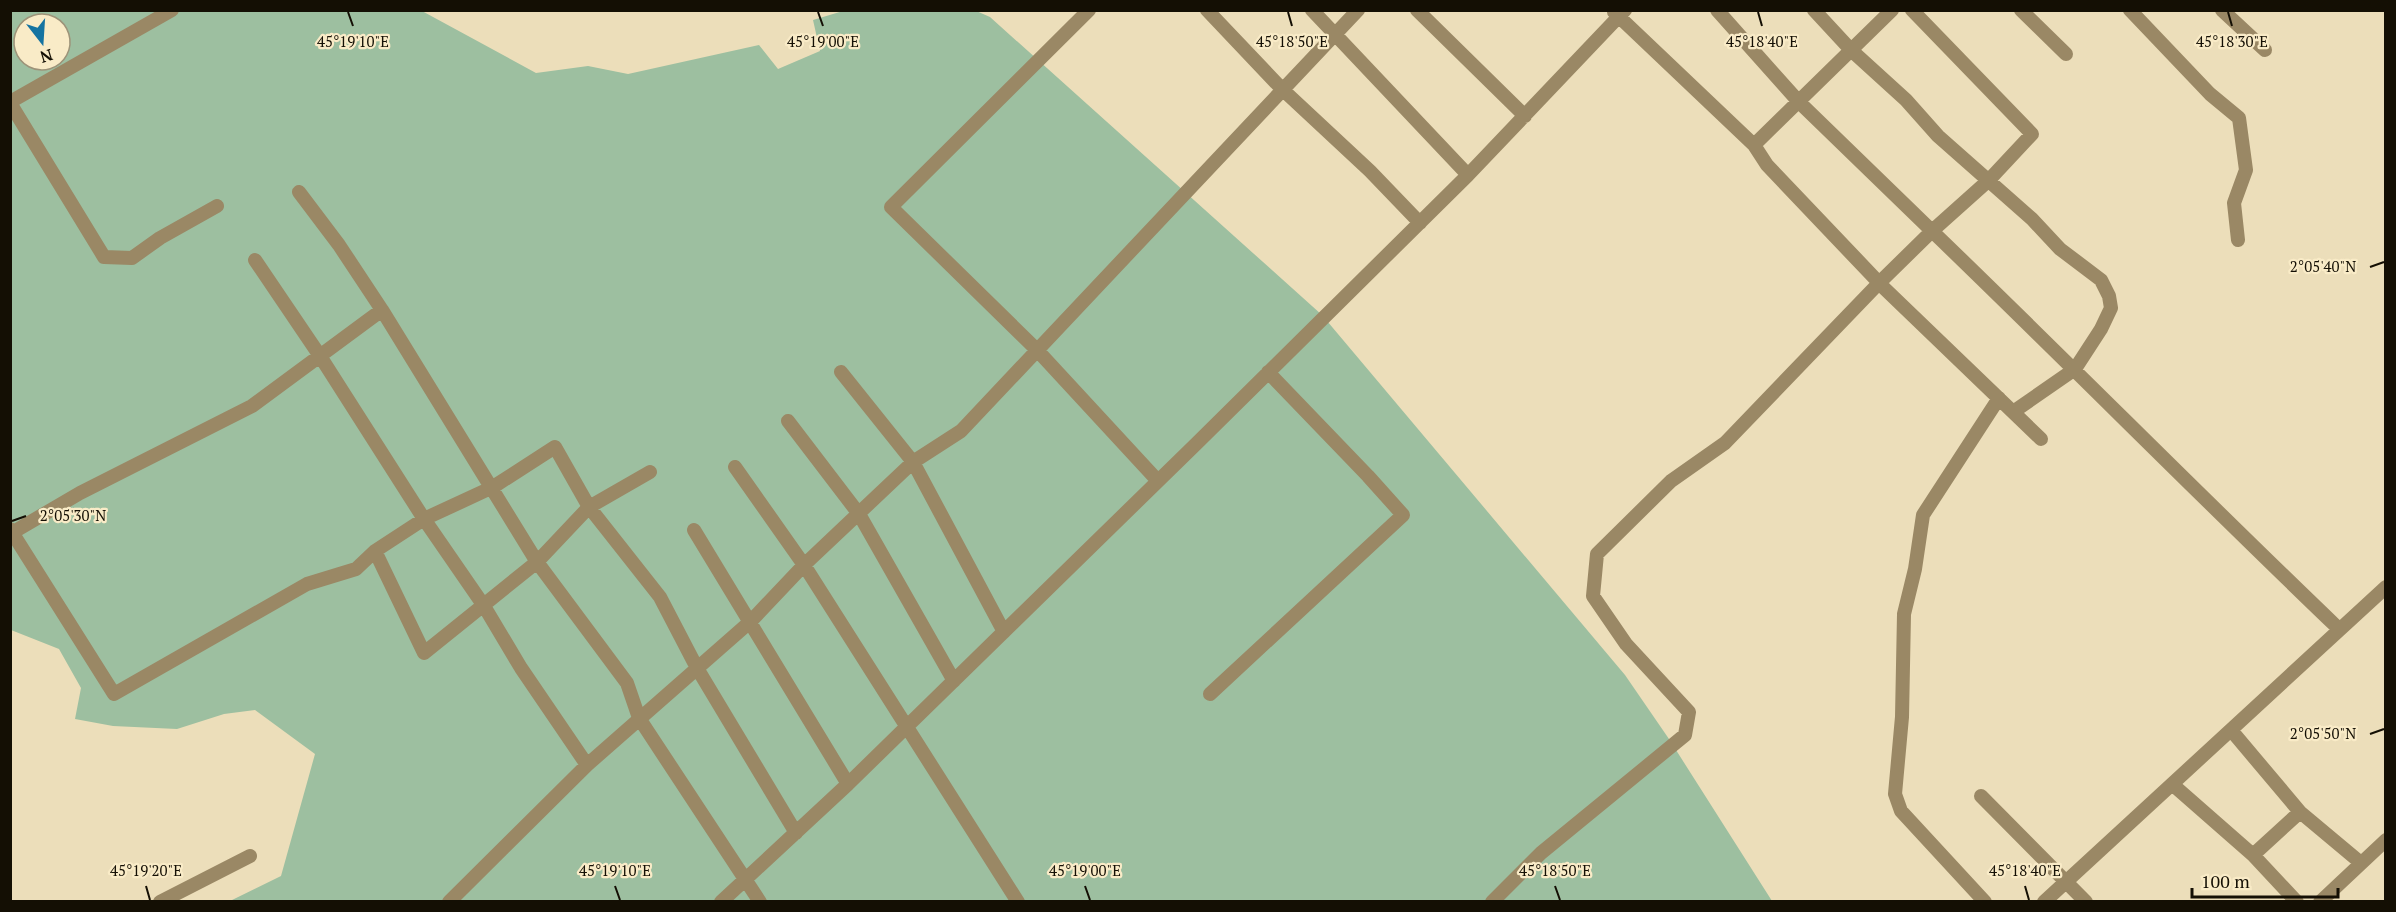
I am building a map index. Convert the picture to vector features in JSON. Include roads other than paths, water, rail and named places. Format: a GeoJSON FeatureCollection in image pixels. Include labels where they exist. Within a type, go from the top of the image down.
{"type":"FeatureCollection","features":[{"type":"Feature","properties":{"kind":"street"},"geometry":{"type":"LineString","coordinates":[[172,10],[10,103],[104,257],[132,258],[160,238],[217,206]]}},
{"type":"Feature","properties":{"kind":"street"},"geometry":{"type":"LineString","coordinates":[[1089,10],[891,207],[1037,350],[1158,481]]}},
{"type":"Feature","properties":{"kind":"street"},"geometry":{"type":"LineString","coordinates":[[1207,10],[1282,89],[1370,171],[1420,223]]}},
{"type":"Feature","properties":{"kind":"street"},"geometry":{"type":"LineString","coordinates":[[1312,10],[1468,175]]}},
{"type":"Feature","properties":{"kind":"street"},"geometry":{"type":"LineString","coordinates":[[449,902],[587,765],[751,621],[804,565],[913,462],[961,431],[1358,10]]}},
{"type":"Feature","properties":{"kind":"street"},"geometry":{"type":"LineString","coordinates":[[1417,10],[1524,116]]}},
{"type":"Feature","properties":{"kind":"street"},"geometry":{"type":"LineString","coordinates":[[1717,10],[1799,102],[2339,629]]}},
{"type":"Feature","properties":{"kind":"street"},"geometry":{"type":"LineString","coordinates":[[1814,10],[1851,50],[1906,100],[1938,136],[2032,219],[2060,249],[2101,280],[2109,296],[2110,308],[2101,329],[2075,369],[2013,412]]}},
{"type":"Feature","properties":{"kind":"street"},"geometry":{"type":"LineString","coordinates":[[1754,145],[1892,10]]}},
{"type":"Feature","properties":{"kind":"street"},"geometry":{"type":"LineString","coordinates":[[1492,902],[1541,853],[1685,735],[1689,712],[1626,644],[1593,596],[1597,554],[1671,481],[1725,442],[1879,283],[1989,180],[2032,134],[1912,10]]}},
{"type":"Feature","properties":{"kind":"street"},"geometry":{"type":"LineString","coordinates":[[2021,10],[2066,54]]}},
{"type":"Feature","properties":{"kind":"street"},"geometry":{"type":"LineString","coordinates":[[2130,10],[2210,94],[2239,118],[2246,170],[2235,203],[2238,240]]}},
{"type":"Feature","properties":{"kind":"street"},"geometry":{"type":"LineString","coordinates":[[2222,10],[2265,50]]}},
{"type":"Feature","properties":{"kind":"street"},"geometry":{"type":"LineString","coordinates":[[721,902],[848,784],[1420,223],[1524,116],[1619,13],[1754,145],[1767,165],[1879,283],[2041,439]]}},
{"type":"Feature","properties":{"kind":"street"},"geometry":{"type":"LineString","coordinates":[[299,192],[339,245],[382,310],[537,562],[627,683],[639,718],[746,878],[759,902]]}},
{"type":"Feature","properties":{"kind":"street"},"geometry":{"type":"LineString","coordinates":[[255,260],[320,356],[424,519],[484,606],[521,668],[587,765]]}},
{"type":"Feature","properties":{"kind":"street"},"geometry":{"type":"LineString","coordinates":[[382,310],[252,406],[80,493],[11,532],[114,694],[307,584],[356,569],[375,551],[424,519],[493,488],[555,447],[589,507],[660,597],[697,668],[796,832]]}},
{"type":"Feature","properties":{"kind":"street"},"geometry":{"type":"LineString","coordinates":[[841,372],[913,462],[1004,632]]}},
{"type":"Feature","properties":{"kind":"street"},"geometry":{"type":"LineString","coordinates":[[1210,694],[1403,515],[1268,372]]}},
{"type":"Feature","properties":{"kind":"street"},"geometry":{"type":"LineString","coordinates":[[1985,902],[1901,811],[1895,794],[1902,717],[1904,614],[1915,569],[1923,515],[1999,398]]}},
{"type":"Feature","properties":{"kind":"street"},"geometry":{"type":"LineString","coordinates":[[788,421],[859,514],[954,681]]}},
{"type":"Feature","properties":{"kind":"street"},"geometry":{"type":"LineString","coordinates":[[735,467],[804,565],[1018,902]]}},
{"type":"Feature","properties":{"kind":"street"},"geometry":{"type":"LineString","coordinates":[[375,551],[424,653],[537,562],[589,507],[650,472]]}},
{"type":"Feature","properties":{"kind":"street"},"geometry":{"type":"LineString","coordinates":[[694,530],[848,784]]}},
{"type":"Feature","properties":{"kind":"street"},"geometry":{"type":"LineString","coordinates":[[2044,902],[2385,587]]}},
{"type":"Feature","properties":{"kind":"street"},"geometry":{"type":"LineString","coordinates":[[2230,730],[2300,812],[2361,863]]}},
{"type":"Feature","properties":{"kind":"street"},"geometry":{"type":"LineString","coordinates":[[2172,784],[2253,855],[2297,902]]}},
{"type":"Feature","properties":{"kind":"street"},"geometry":{"type":"LineString","coordinates":[[1982,796],[2086,902]]}},
{"type":"Feature","properties":{"kind":"street"},"geometry":{"type":"LineString","coordinates":[[2253,855],[2300,812]]}},
{"type":"Feature","properties":{"kind":"street"},"geometry":{"type":"LineString","coordinates":[[2320,902],[2385,840]]}},
{"type":"Feature","properties":{"kind":"street"},"geometry":{"type":"LineString","coordinates":[[160,902],[250,856]]}}]}
